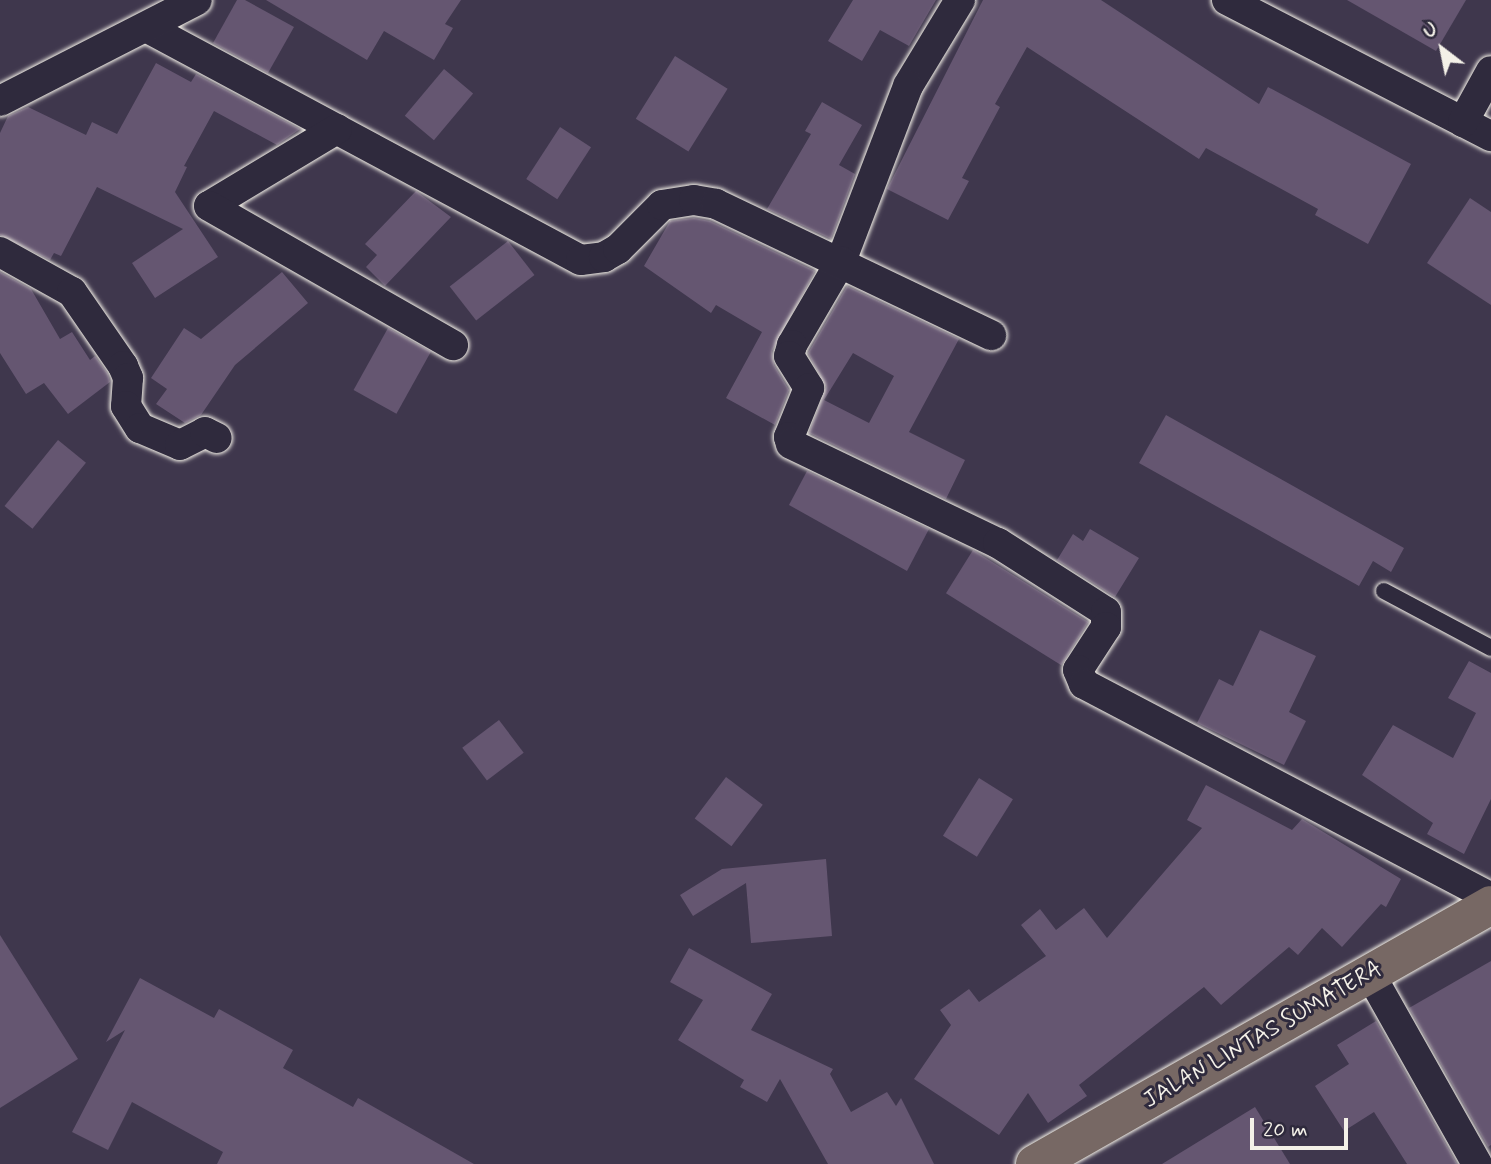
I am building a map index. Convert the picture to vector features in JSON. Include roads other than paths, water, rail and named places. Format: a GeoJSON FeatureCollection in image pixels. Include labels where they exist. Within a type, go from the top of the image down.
{"type":"FeatureCollection","features":[{"type":"Feature","properties":{"kind":"highway","name":"JALAN LINTAS SUMATERA"},"geometry":{"type":"LineString","coordinates":[[1035,1164],[1491,905]]}},
{"type":"Feature","properties":{"kind":"street"},"geometry":{"type":"LineString","coordinates":[[0,101],[197,0]]}},
{"type":"Feature","properties":{"kind":"street"},"geometry":{"type":"LineString","coordinates":[[960,0],[908,86],[841,261],[789,356],[809,388],[789,437],[794,449],[998,542],[1106,612],[1106,627],[1078,670],[1084,684],[1491,898]]}},
{"type":"Feature","properties":{"kind":"street"},"geometry":{"type":"LineString","coordinates":[[1227,0],[1491,136]]}},
{"type":"Feature","properties":{"kind":"street"},"geometry":{"type":"LineString","coordinates":[[146,27],[581,260],[604,257],[618,249],[662,205],[694,200],[716,204],[841,261],[991,335]]}},
{"type":"Feature","properties":{"kind":"street"},"geometry":{"type":"LineString","coordinates":[[1463,121],[1491,71]]}},
{"type":"Feature","properties":{"kind":"street"},"geometry":{"type":"LineString","coordinates":[[337,129],[209,206],[453,345]]}},
{"type":"Feature","properties":{"kind":"street"},"geometry":{"type":"LineString","coordinates":[[0,252],[72,292],[123,366],[128,378],[126,406],[140,428],[180,445],[205,432],[217,438]]}},
{"type":"Feature","properties":{"kind":"street"},"geometry":{"type":"LineString","coordinates":[[1370,975],[1477,1164]]}},
{"type":"Feature","properties":{"kind":"lane"},"geometry":{"type":"LineString","coordinates":[[1384,591],[1491,648]]}}]}
